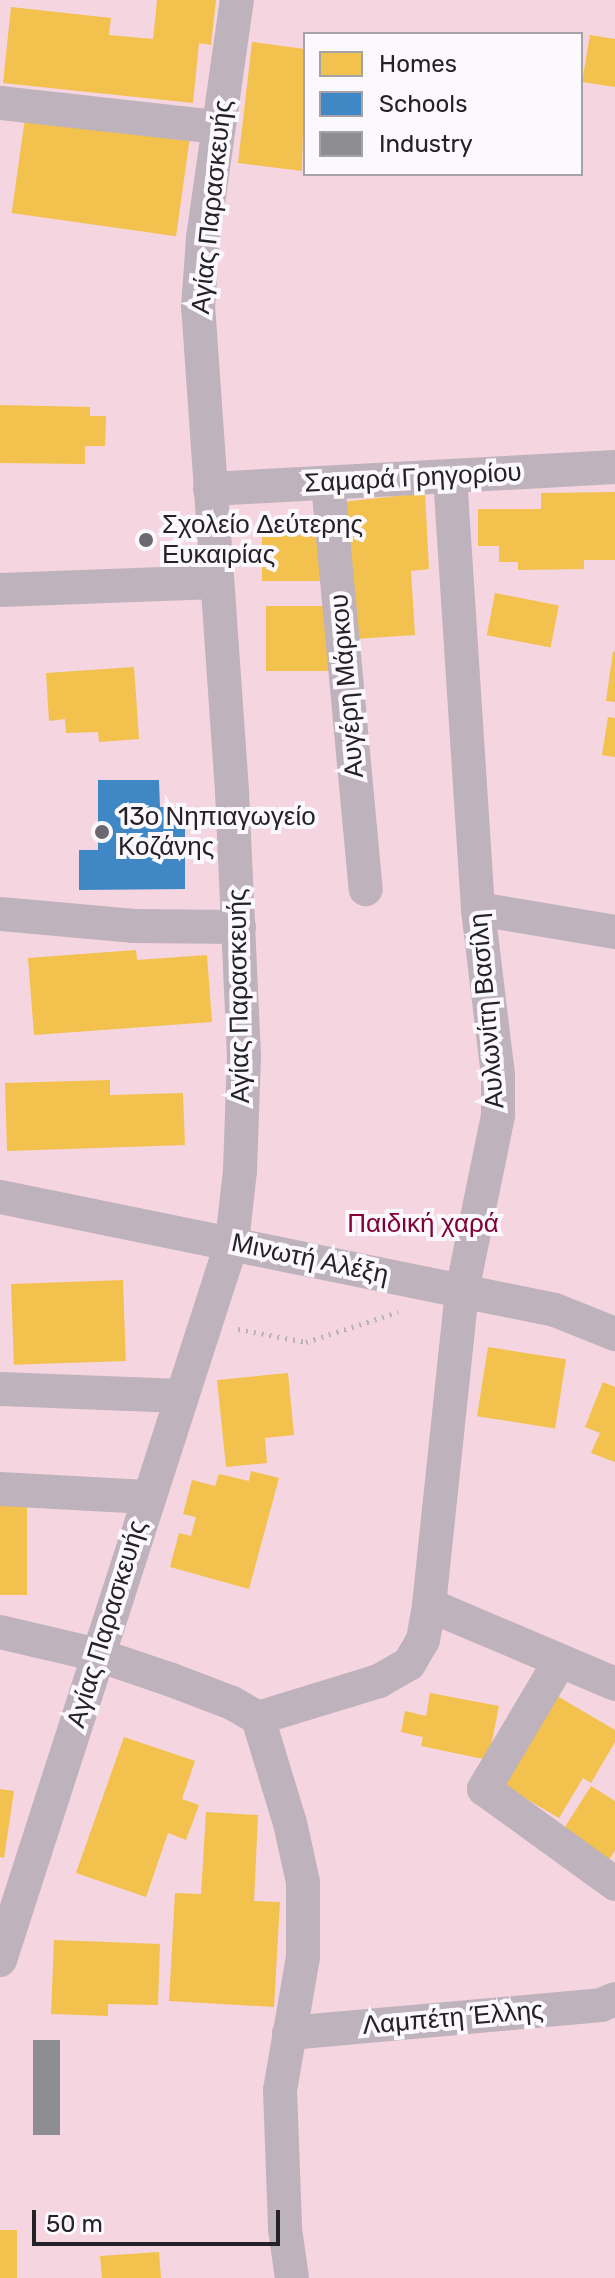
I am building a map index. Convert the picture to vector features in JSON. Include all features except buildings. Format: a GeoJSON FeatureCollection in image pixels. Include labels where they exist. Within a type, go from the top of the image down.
{"type":"FeatureCollection","features":[{"type":"Feature","properties":{"kind":"street","name":"Αγίας Παρασκευής"},"geometry":{"type":"LineString","coordinates":[[0,1960],[147,1497],[232,1242],[240,1171],[244,1056],[239,927],[198,308],[203,238],[237,0]]}},
{"type":"Feature","properties":{"kind":"street"},"geometry":{"type":"LineString","coordinates":[[0,103],[218,127]]}},
{"type":"Feature","properties":{"kind":"street","name":"Σαμαρά Γρηγορίου"},"geometry":{"type":"LineString","coordinates":[[210,489],[615,467]]}},
{"type":"Feature","properties":{"kind":"street","name":"Αυλωνίτη Βασίλη"},"geometry":{"type":"LineString","coordinates":[[258,1718],[379,1681],[409,1664],[423,1640],[429,1605],[462,1291],[498,1115],[498,1075],[478,909],[450,476]]}},
{"type":"Feature","properties":{"kind":"street","name":"Αυγέρη Μάρκου"},"geometry":{"type":"LineString","coordinates":[[328,483],[366,889]]}},
{"type":"Feature","properties":{"kind":"street"},"geometry":{"type":"LineString","coordinates":[[0,590],[217,582]]}},
{"type":"Feature","properties":{"kind":"street"},"geometry":{"type":"LineString","coordinates":[[478,909],[615,932]]}},
{"type":"Feature","properties":{"kind":"street"},"geometry":{"type":"LineString","coordinates":[[0,914],[134,926],[239,927]]}},
{"type":"Feature","properties":{"kind":"street","name":"Μινωτή Αλέξη"},"geometry":{"type":"LineString","coordinates":[[0,1197],[555,1310],[615,1334]]}},
{"type":"Feature","properties":{"kind":"street"},"geometry":{"type":"LineString","coordinates":[[0,1389],[181,1396]]}},
{"type":"Feature","properties":{"kind":"street"},"geometry":{"type":"LineString","coordinates":[[0,1489],[147,1497]]}},
{"type":"Feature","properties":{"kind":"street"},"geometry":{"type":"LineString","coordinates":[[429,1605],[615,1684]]}},
{"type":"Feature","properties":{"kind":"street"},"geometry":{"type":"LineString","coordinates":[[0,1632],[98,1655],[207,1693],[258,1718],[290,1823],[303,1882],[303,1957],[280,2090],[285,2229],[292,2278]]}},
{"type":"Feature","properties":{"kind":"street"},"geometry":{"type":"LineString","coordinates":[[560,1661],[484,1789],[615,1884]]}},
{"type":"Feature","properties":{"kind":"street","name":"Λαμπέτη Έλλης"},"geometry":{"type":"LineString","coordinates":[[289,2033],[601,2005],[615,1999]]}},
{"type":"Feature","properties":{"kind":"path"},"geometry":{"type":"LineString","coordinates":[[205,1323],[306,1342],[405,1310]]}},
{"type":"Feature","properties":{"kind":"green space","name":"Παιδική χαρά"},"geometry":{"type":"Polygon","coordinates":[[[0,0],[615,0],[615,2278],[0,2278],[0,0]]]}},
{"type":"Feature","properties":{"kind":"place","name":"Σχολείο Δεύτερης Ευκαιρίας"},"geometry":{"type":"Point","coordinates":[146,540]}},
{"type":"Feature","properties":{"kind":"place","name":"13ο Νηπιαγωγείο Κοζάνης"},"geometry":{"type":"Point","coordinates":[102,832]}}]}
